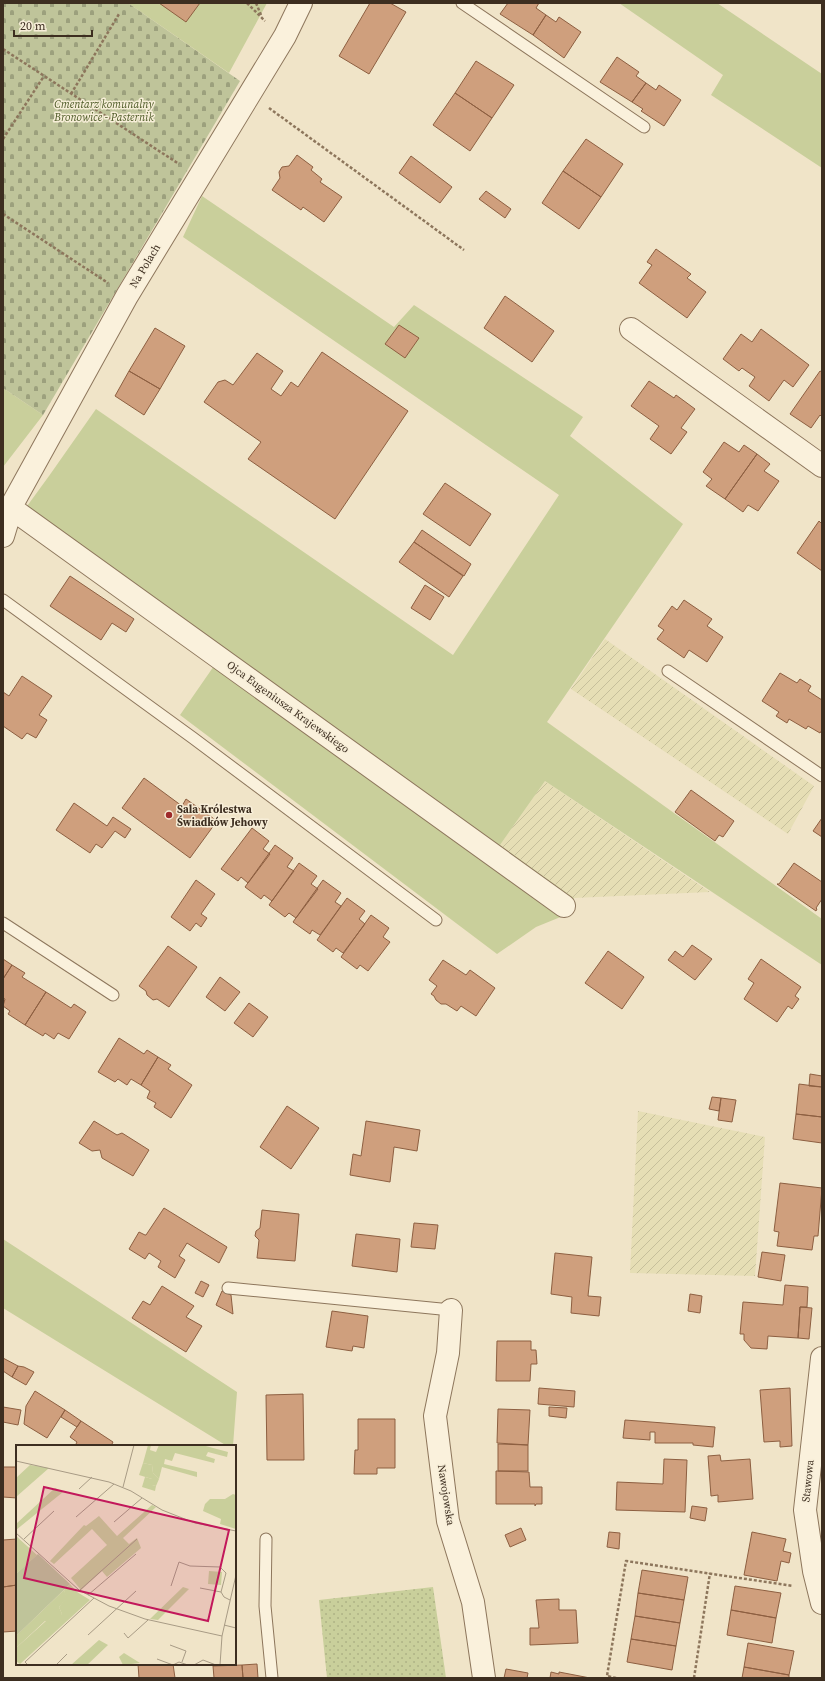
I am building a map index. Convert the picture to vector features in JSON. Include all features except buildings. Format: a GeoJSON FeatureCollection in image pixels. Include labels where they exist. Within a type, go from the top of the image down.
{"type":"FeatureCollection","features":[{"type":"Feature","properties":{"kind":"street","name":"Na Polach"},"geometry":{"type":"LineString","coordinates":[[3,536],[11,508],[127,296],[285,36],[301,3]]}},
{"type":"Feature","properties":{"kind":"street"},"geometry":{"type":"LineString","coordinates":[[632,329],[822,466]]}},
{"type":"Feature","properties":{"kind":"street","name":"Ojca Eugeniusza Krajewskiego"},"geometry":{"type":"LineString","coordinates":[[11,508],[564,906]]}},
{"type":"Feature","properties":{"kind":"street","name":"Nawojowska"},"geometry":{"type":"LineString","coordinates":[[451,1310],[448,1353],[435,1416],[448,1521],[473,1602],[485,1675],[484,1678]]}},
{"type":"Feature","properties":{"kind":"street","name":"Stawowa"},"geometry":{"type":"LineString","coordinates":[[820,1596],[814,1570],[805,1510],[822,1358]]}},
{"type":"Feature","properties":{"kind":"lane"},"geometry":{"type":"LineString","coordinates":[[462,3],[644,127]]}},
{"type":"Feature","properties":{"kind":"lane"},"geometry":{"type":"LineString","coordinates":[[3,600],[193,738],[436,920]]}},
{"type":"Feature","properties":{"kind":"lane"},"geometry":{"type":"LineString","coordinates":[[668,671],[822,776]]}},
{"type":"Feature","properties":{"kind":"lane"},"geometry":{"type":"LineString","coordinates":[[3,924],[113,995]]}},
{"type":"Feature","properties":{"kind":"lane"},"geometry":{"type":"LineString","coordinates":[[228,1288],[451,1310]]}},
{"type":"Feature","properties":{"kind":"lane"},"geometry":{"type":"LineString","coordinates":[[266,1540],[265,1606],[272,1678]]}},
{"type":"Feature","properties":{"kind":"path"},"geometry":{"type":"LineString","coordinates":[[247,3],[263,20],[256,3]]}},
{"type":"Feature","properties":{"kind":"path"},"geometry":{"type":"LineString","coordinates":[[71,94],[119,14]]}},
{"type":"Feature","properties":{"kind":"path"},"geometry":{"type":"LineString","coordinates":[[3,49],[199,177]]}},
{"type":"Feature","properties":{"kind":"path"},"geometry":{"type":"LineString","coordinates":[[3,139],[44,76]]}},
{"type":"Feature","properties":{"kind":"path"},"geometry":{"type":"LineString","coordinates":[[250,93],[464,250]]}},
{"type":"Feature","properties":{"kind":"path"},"geometry":{"type":"LineString","coordinates":[[3,214],[127,296]]}},
{"type":"Feature","properties":{"kind":"path"},"geometry":{"type":"LineString","coordinates":[[616,1678],[607,1676],[626,1561],[710,1573],[820,1596]]}},
{"type":"Feature","properties":{"kind":"path"},"geometry":{"type":"LineString","coordinates":[[694,1678],[710,1573]]}},
{"type":"Feature","properties":{"kind":"shaded area"},"geometry":{"type":"Polygon","coordinates":[[[605,639],[814,786],[788,834],[571,689],[605,639]]]}},
{"type":"Feature","properties":{"kind":"shaded area"},"geometry":{"type":"Polygon","coordinates":[[[545,781],[710,892],[574,898],[500,845],[545,781]]]}},
{"type":"Feature","properties":{"kind":"shaded area"},"geometry":{"type":"Polygon","coordinates":[[[638,1111],[765,1137],[755,1276],[630,1273],[638,1111]]]}},
{"type":"Feature","properties":{"kind":"green space","name":"Cmentarz komunalny Bronowice - Pasternik"},"geometry":{"type":"Polygon","coordinates":[[[3,3],[128,3],[240,81],[43,415],[3,388],[3,3]]]}},
{"type":"Feature","properties":{"kind":"green space"},"geometry":{"type":"Polygon","coordinates":[[[128,3],[267,3],[229,73],[128,3]]]}},
{"type":"Feature","properties":{"kind":"green space"},"geometry":{"type":"Polygon","coordinates":[[[619,3],[717,3],[822,74],[822,168],[711,95],[723,75],[619,3]]]}},
{"type":"Feature","properties":{"kind":"green space"},"geometry":{"type":"Polygon","coordinates":[[[202,196],[394,327],[414,305],[583,417],[570,436],[683,524],[547,722],[822,919],[822,965],[545,781],[500,845],[574,898],[563,916],[536,927],[497,954],[180,715],[216,663],[14,524],[96,409],[453,655],[559,495],[183,237],[202,196]]]}},
{"type":"Feature","properties":{"kind":"green space"},"geometry":{"type":"Polygon","coordinates":[[[3,388],[43,415],[3,467],[3,388]]]}},
{"type":"Feature","properties":{"kind":"green space"},"geometry":{"type":"Polygon","coordinates":[[[3,1239],[237,1392],[233,1445],[225,1445],[3,1308],[3,1239]]]}},
{"type":"Feature","properties":{"kind":"green space"},"geometry":{"type":"Polygon","coordinates":[[[433,1587],[446,1678],[327,1678],[319,1600],[433,1587]]]}},
{"type":"Feature","properties":{"kind":"place","name":"Sala Królestwa Świadków Jehowy"},"geometry":{"type":"Point","coordinates":[169,815]}}]}
